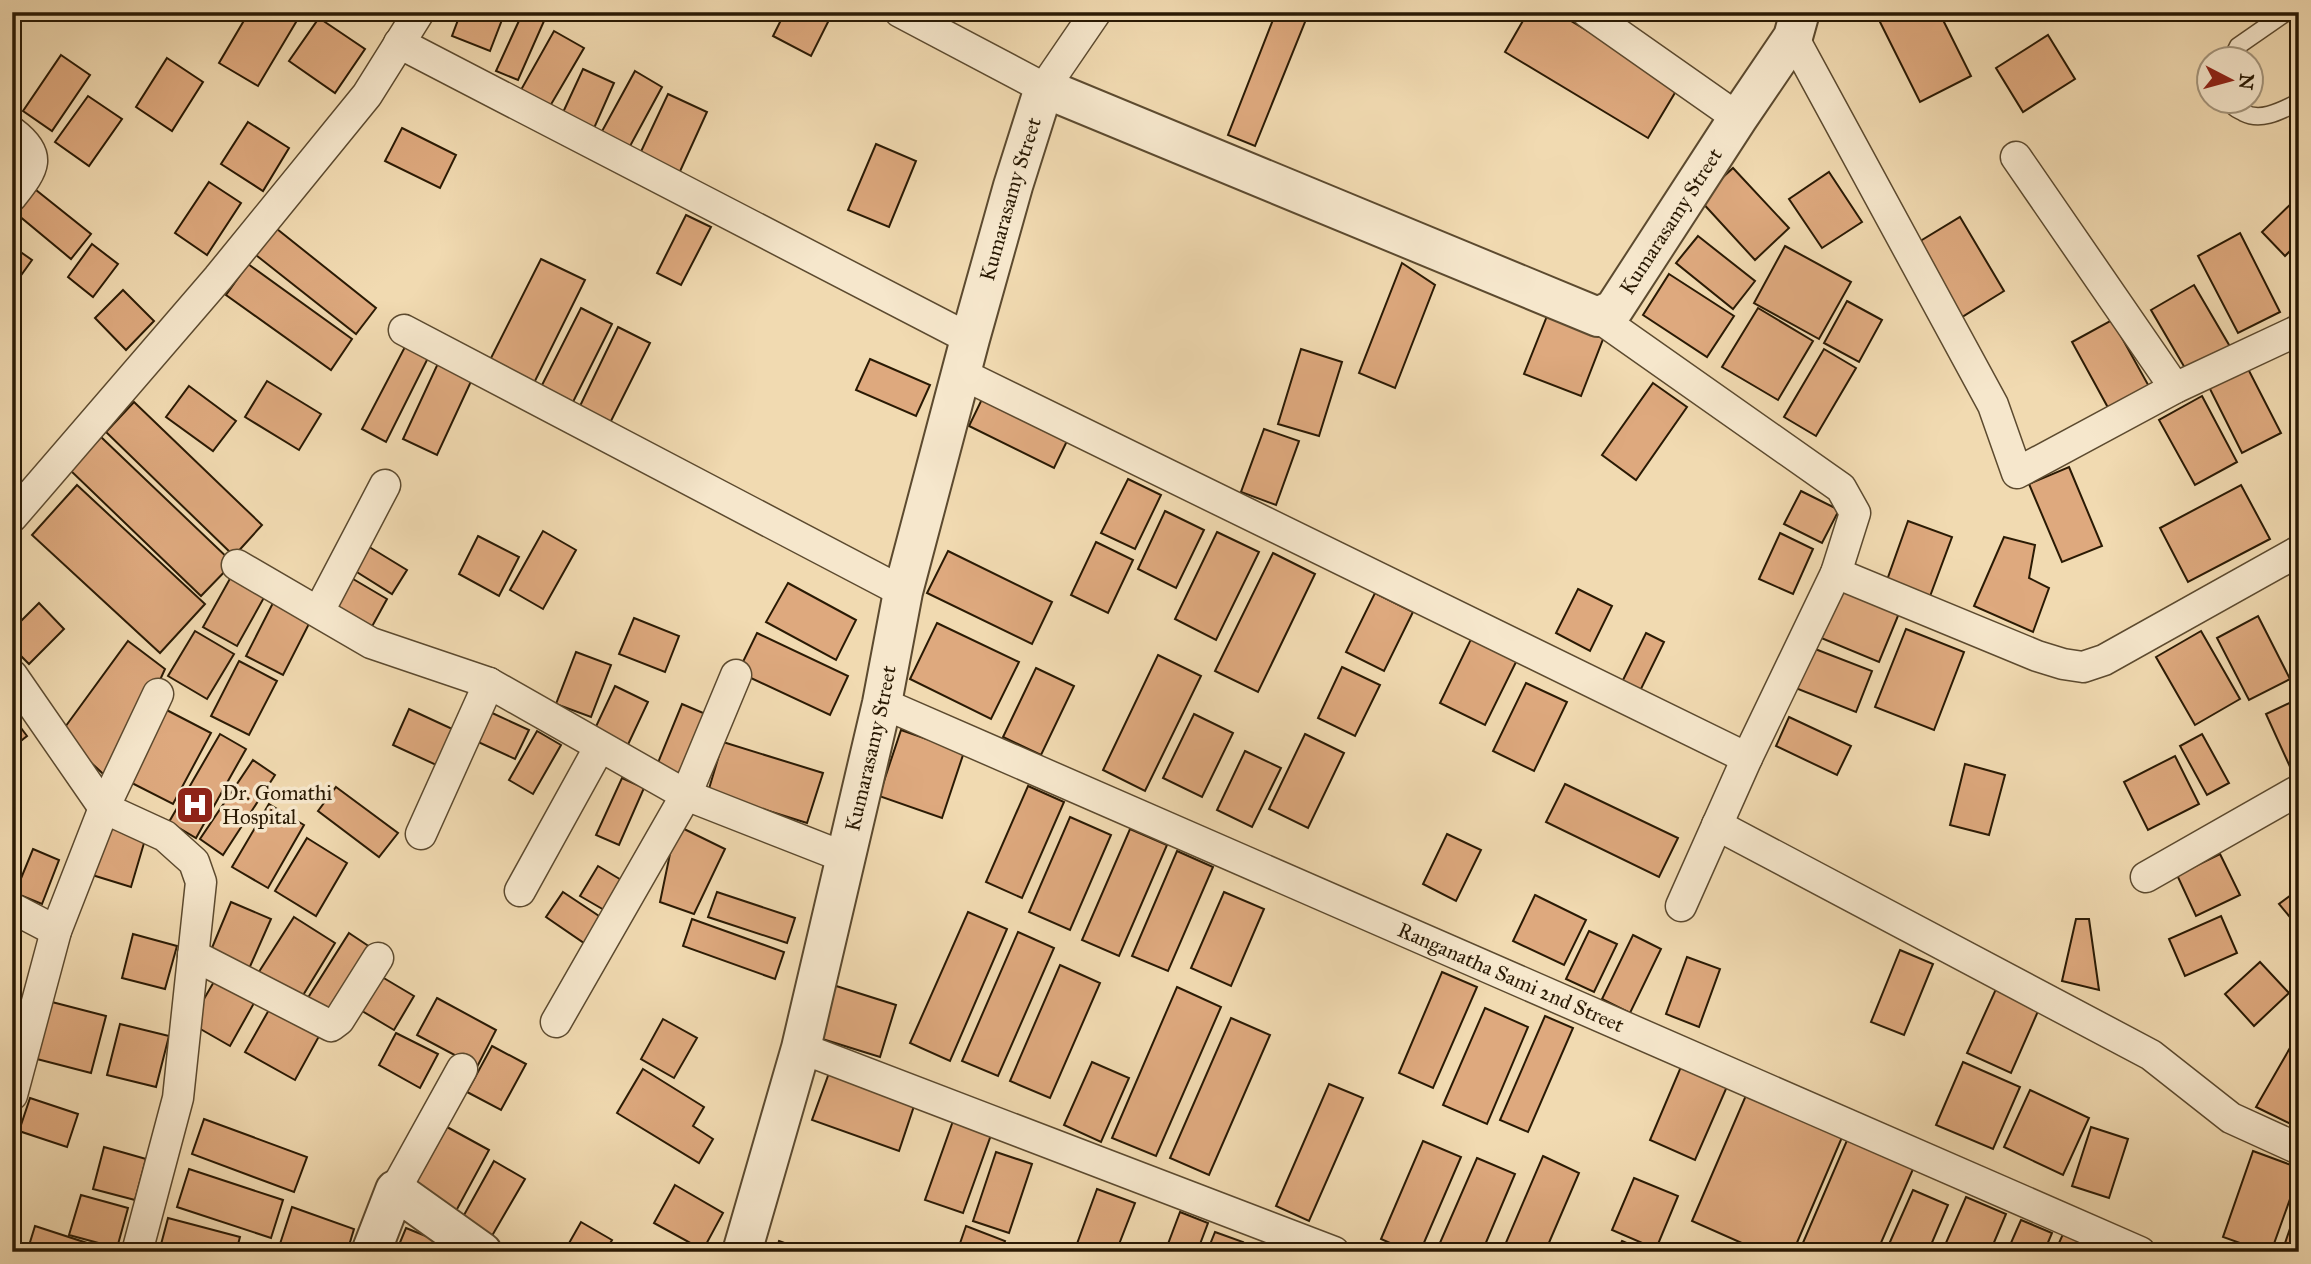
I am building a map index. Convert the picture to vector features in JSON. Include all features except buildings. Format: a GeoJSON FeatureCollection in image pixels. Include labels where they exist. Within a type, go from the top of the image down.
{"type":"FeatureCollection","features":[{"type":"Feature","properties":{"kind":"street"},"geometry":{"type":"LineString","coordinates":[[12,517],[227,267],[367,95],[419,12]]}},
{"type":"Feature","properties":{"kind":"street"},"geometry":{"type":"LineString","coordinates":[[900,12],[1044,88],[1096,12]]}},
{"type":"Feature","properties":{"kind":"street"},"geometry":{"type":"LineString","coordinates":[[1587,12],[1738,118]]}},
{"type":"Feature","properties":{"kind":"street"},"geometry":{"type":"LineString","coordinates":[[1796,25],[1993,405],[2017,473],[2175,388],[2299,330]]}},
{"type":"Feature","properties":{"kind":"street","name":"Kumarasamy Street"},"geometry":{"type":"LineString","coordinates":[[742,1252],[801,1048],[881,703],[903,592],[1013,186],[1044,88],[1598,317],[1614,309],[1796,25]]}},
{"type":"Feature","properties":{"kind":"street"},"geometry":{"type":"LineString","coordinates":[[399,43],[966,356],[1746,758]]}},
{"type":"Feature","properties":{"kind":"street"},"geometry":{"type":"LineString","coordinates":[[12,132],[32,150],[33,159],[31,169],[12,196]]}},
{"type":"Feature","properties":{"kind":"street"},"geometry":{"type":"LineString","coordinates":[[2016,157],[2175,388]]}},
{"type":"Feature","properties":{"kind":"street"},"geometry":{"type":"LineString","coordinates":[[1598,317],[1841,488],[1855,513],[1836,573],[1746,758],[1681,906]]}},
{"type":"Feature","properties":{"kind":"street"},"geometry":{"type":"LineString","coordinates":[[404,330],[903,592]]}},
{"type":"Feature","properties":{"kind":"street"},"geometry":{"type":"LineString","coordinates":[[319,611],[385,485]]}},
{"type":"Feature","properties":{"kind":"street"},"geometry":{"type":"LineString","coordinates":[[1836,573],[2037,656],[2084,667],[2104,660],[2299,551]]}},
{"type":"Feature","properties":{"kind":"street"},"geometry":{"type":"LineString","coordinates":[[237,565],[371,643],[489,683],[686,795],[844,857]]}},
{"type":"Feature","properties":{"kind":"street"},"geometry":{"type":"LineString","coordinates":[[12,675],[104,808],[165,836],[194,862],[201,882],[178,1098],[137,1252]]}},
{"type":"Feature","properties":{"kind":"street"},"geometry":{"type":"LineString","coordinates":[[556,1022],[686,795],[736,676]]}},
{"type":"Feature","properties":{"kind":"street"},"geometry":{"type":"LineString","coordinates":[[421,834],[489,683]]}},
{"type":"Feature","properties":{"kind":"street"},"geometry":{"type":"LineString","coordinates":[[12,1095],[56,931],[104,808],[158,694]]}},
{"type":"Feature","properties":{"kind":"street","name":"Ranganatha Sami 2nd Street"},"geometry":{"type":"LineString","coordinates":[[881,703],[2140,1252]]}},
{"type":"Feature","properties":{"kind":"street"},"geometry":{"type":"LineString","coordinates":[[520,891],[600,748]]}},
{"type":"Feature","properties":{"kind":"street"},"geometry":{"type":"LineString","coordinates":[[2146,877],[2299,789]]}},
{"type":"Feature","properties":{"kind":"street"},"geometry":{"type":"LineString","coordinates":[[1717,825],[2151,1055],[2231,1118],[2299,1149]]}},
{"type":"Feature","properties":{"kind":"street"},"geometry":{"type":"LineString","coordinates":[[12,908],[56,931]]}},
{"type":"Feature","properties":{"kind":"street"},"geometry":{"type":"LineString","coordinates":[[193,955],[331,1026],[339,1020],[378,958]]}},
{"type":"Feature","properties":{"kind":"street"},"geometry":{"type":"LineString","coordinates":[[801,1048],[1334,1252]]}},
{"type":"Feature","properties":{"kind":"street"},"geometry":{"type":"LineString","coordinates":[[371,1252],[395,1190],[462,1069]]}},
{"type":"Feature","properties":{"kind":"street"},"geometry":{"type":"LineString","coordinates":[[395,1190],[482,1252]]}},
{"type":"Feature","properties":{"kind":"lane"},"geometry":{"type":"LineString","coordinates":[[2238,46],[2287,12]]}},
{"type":"Feature","properties":{"kind":"lane"},"geometry":{"type":"LineString","coordinates":[[2299,27],[2299,39]]}},
{"type":"Feature","properties":{"kind":"lane"},"geometry":{"type":"LineString","coordinates":[[2266,115],[2299,102]]}},
{"type":"Feature","properties":{"kind":"place","name":"Dr. Gomathi Hospital"},"geometry":{"type":"Point","coordinates":[195,805]}}]}
